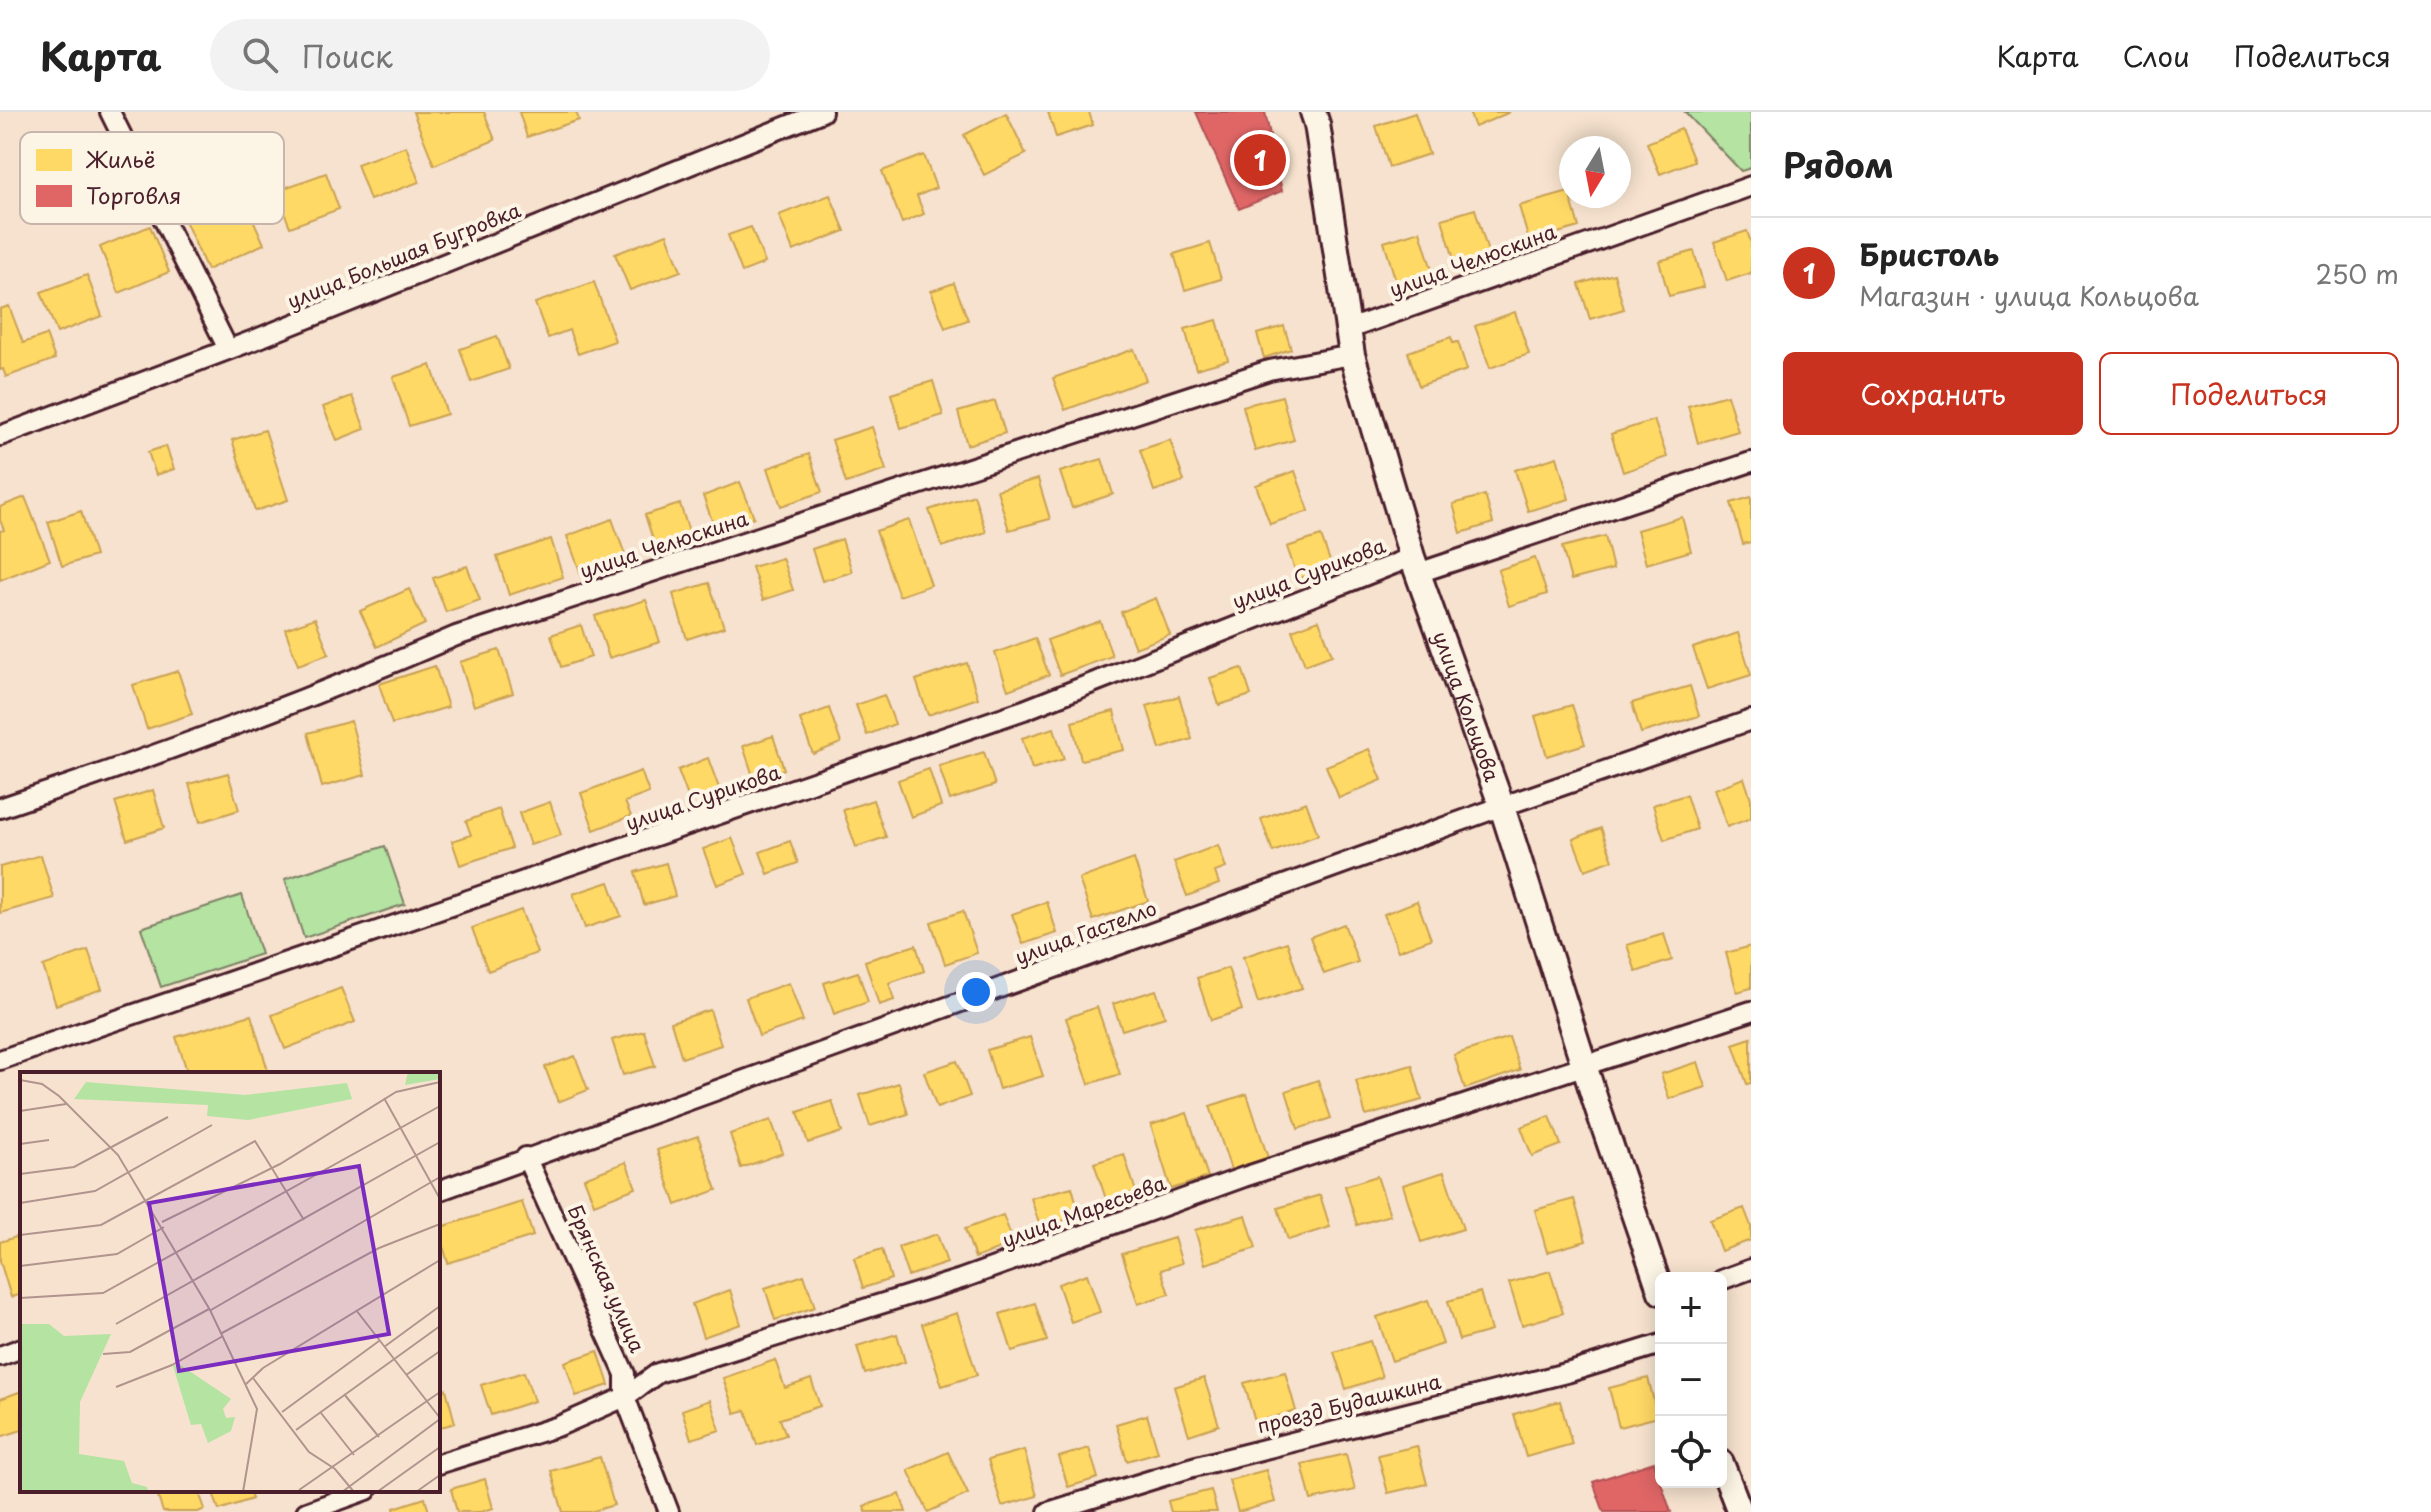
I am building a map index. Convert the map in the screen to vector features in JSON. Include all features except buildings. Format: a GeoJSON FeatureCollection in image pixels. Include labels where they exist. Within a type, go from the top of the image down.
{"type":"FeatureCollection","features":[{"type":"Feature","properties":{"kind":"street"},"geometry":{"type":"LineString","coordinates":[[110,112],[120,132]]}},
{"type":"Feature","properties":{"kind":"street","name":"улица Большая Бугровка"},"geometry":{"type":"LineString","coordinates":[[0,436],[228,349],[822,112]]}},
{"type":"Feature","properties":{"kind":"street","name":"улица Кольцова"},"geometry":{"type":"LineString","coordinates":[[1313,112],[1352,355],[1415,565],[1502,807],[1584,1066],[1655,1274]]}},
{"type":"Feature","properties":{"kind":"street","name":"улица Челюскина"},"geometry":{"type":"LineString","coordinates":[[1346,330],[1751,186]]}},
{"type":"Feature","properties":{"kind":"street"},"geometry":{"type":"LineString","coordinates":[[166,224],[228,349]]}},
{"type":"Feature","properties":{"kind":"street","name":"улица Челюскина"},"geometry":{"type":"LineString","coordinates":[[0,808],[154,757],[360,678],[456,636],[1269,370],[1352,355]]}},
{"type":"Feature","properties":{"kind":"street","name":"улица Сурикова"},"geometry":{"type":"LineString","coordinates":[[0,1060],[1024,710],[1415,565],[1751,462]]}},
{"type":"Feature","properties":{"kind":"street","name":"улица Гастелло"},"geometry":{"type":"LineString","coordinates":[[440,1190],[1751,720]]}},
{"type":"Feature","properties":{"kind":"street","name":"улица Маресьева"},"geometry":{"type":"LineString","coordinates":[[440,1463],[559,1426],[625,1397],[658,1373],[961,1279],[1244,1177],[1751,1011]]}},
{"type":"Feature","properties":{"kind":"street","name":"Брянская улица"},"geometry":{"type":"LineString","coordinates":[[526,1157],[625,1374],[625,1397],[669,1512]]}},
{"type":"Feature","properties":{"kind":"street"},"geometry":{"type":"LineString","coordinates":[[1727,1278],[1751,1269]]}},
{"type":"Feature","properties":{"kind":"street","name":"проезд Будашкина"},"geometry":{"type":"LineString","coordinates":[[1048,1512],[1193,1467],[1570,1372],[1655,1346]]}},
{"type":"Feature","properties":{"kind":"street"},"geometry":{"type":"LineString","coordinates":[[0,1356],[20,1349]]}},
{"type":"Feature","properties":{"kind":"street"},"geometry":{"type":"LineString","coordinates":[[1727,1478],[1740,1512]]}},
{"type":"Feature","properties":{"kind":"street"},"geometry":{"type":"LineString","coordinates":[[306,1512],[361,1492]]}},
{"type":"Feature","properties":{"kind":"green space"},"geometry":{"type":"Polygon","coordinates":[[[1685,112],[1751,112],[1751,168],[1741,171],[1685,112]]]}},
{"type":"Feature","properties":{"kind":"green space"},"geometry":{"type":"Polygon","coordinates":[[[385,846],[405,904],[304,938],[285,879],[385,846]]]}},
{"type":"Feature","properties":{"kind":"green space"},"geometry":{"type":"Polygon","coordinates":[[[242,895],[261,954],[161,987],[141,928],[242,895]]]}},
{"type":"Feature","properties":{"kind":"place","name":"Бристоль"},"geometry":{"type":"Point","coordinates":[1260,160]}}]}
